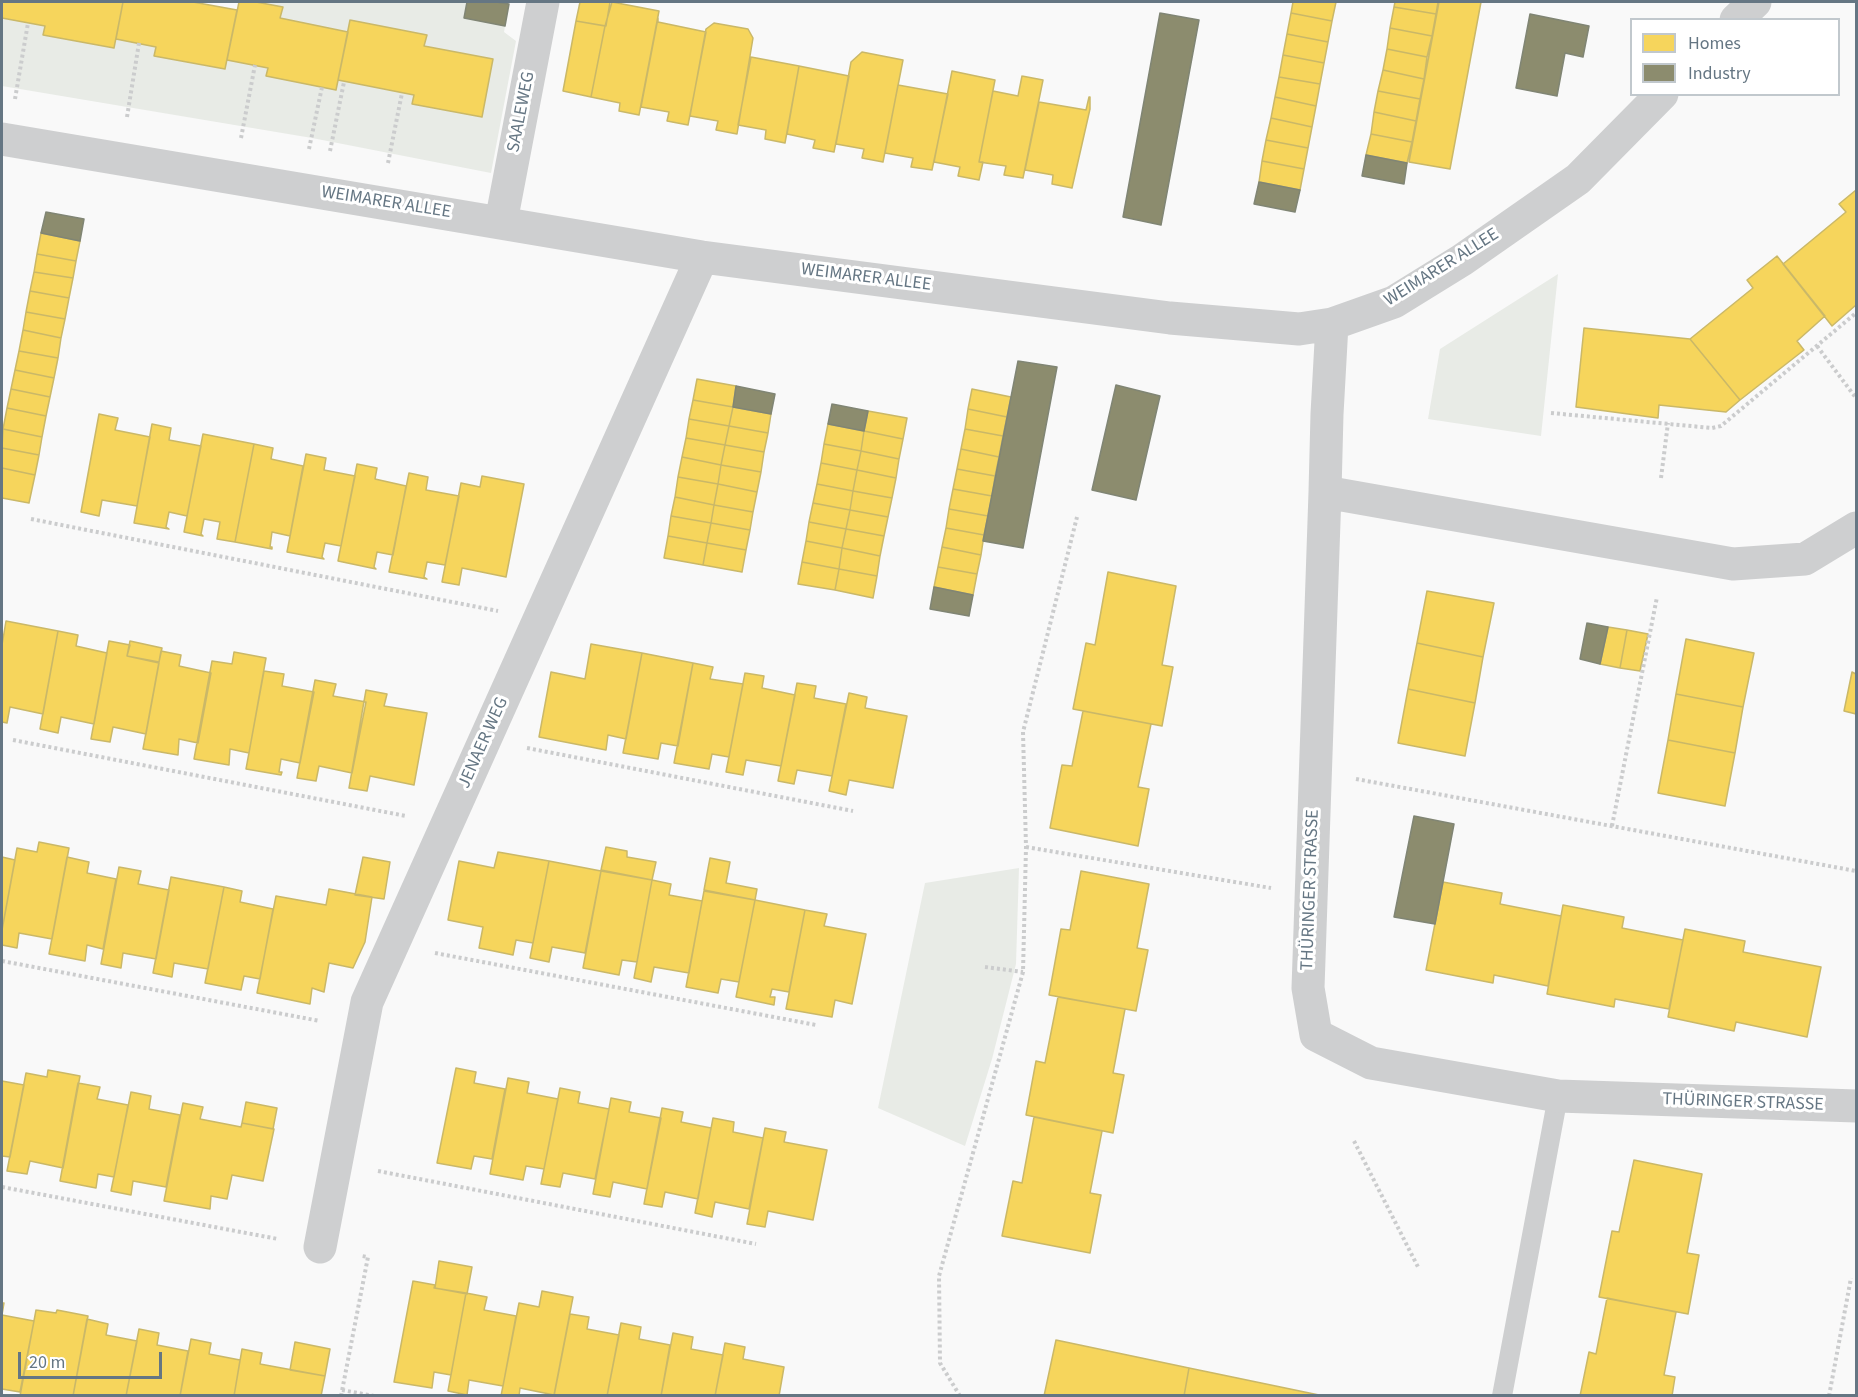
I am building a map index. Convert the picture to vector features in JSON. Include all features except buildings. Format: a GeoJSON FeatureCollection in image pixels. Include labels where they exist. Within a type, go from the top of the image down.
{"type":"FeatureCollection","features":[{"type":"Feature","properties":{"kind":"street","name":"SAALEWEG"},"geometry":{"type":"LineString","coordinates":[[501,222],[543,2]]}},
{"type":"Feature","properties":{"kind":"street"},"geometry":{"type":"LineString","coordinates":[[1738,18],[1755,2]]}},
{"type":"Feature","properties":{"kind":"street","name":"WEIMARER ALLEE"},"geometry":{"type":"LineString","coordinates":[[2,139],[702,257],[1170,318],[1299,329],[1332,324],[1394,302],[1462,260],[1578,179],[1660,96]]}},
{"type":"Feature","properties":{"kind":"street","name":"JENAER WEG"},"geometry":{"type":"LineString","coordinates":[[320,1247],[367,1002],[702,257]]}},
{"type":"Feature","properties":{"kind":"street","name":"THÜRINGER STRASSE"},"geometry":{"type":"LineString","coordinates":[[1332,324],[1308,988],[1316,1035],[1371,1063],[1558,1096],[1857,1106]]}},
{"type":"Feature","properties":{"kind":"street"},"geometry":{"type":"LineString","coordinates":[[1325,492],[1733,564],[1805,559],[1857,528]]}},
{"type":"Feature","properties":{"kind":"lane"},"geometry":{"type":"LineString","coordinates":[[1502,1395],[1558,1096]]}},
{"type":"Feature","properties":{"kind":"path"},"geometry":{"type":"LineString","coordinates":[[14,103],[28,23]]}},
{"type":"Feature","properties":{"kind":"path"},"geometry":{"type":"LineString","coordinates":[[126,123],[139,44]]}},
{"type":"Feature","properties":{"kind":"path"},"geometry":{"type":"LineString","coordinates":[[240,142],[255,65]]}},
{"type":"Feature","properties":{"kind":"path"},"geometry":{"type":"LineString","coordinates":[[329,156],[344,81]]}},
{"type":"Feature","properties":{"kind":"path"},"geometry":{"type":"LineString","coordinates":[[309,152],[321,87]]}},
{"type":"Feature","properties":{"kind":"path"},"geometry":{"type":"LineString","coordinates":[[387,165],[402,93]]}},
{"type":"Feature","properties":{"kind":"path"},"geometry":{"type":"LineString","coordinates":[[1551,413],[1712,428],[1720,426],[1857,313]]}},
{"type":"Feature","properties":{"kind":"path"},"geometry":{"type":"LineString","coordinates":[[1817,346],[1857,398]]}},
{"type":"Feature","properties":{"kind":"path"},"geometry":{"type":"LineString","coordinates":[[1661,477],[1668,423]]}},
{"type":"Feature","properties":{"kind":"path"},"geometry":{"type":"LineString","coordinates":[[960,1395],[940,1363],[939,1276],[1023,972],[1026,847],[1023,732],[1077,517]]}},
{"type":"Feature","properties":{"kind":"path"},"geometry":{"type":"LineString","coordinates":[[31,519],[540,619]]}},
{"type":"Feature","properties":{"kind":"path"},"geometry":{"type":"LineString","coordinates":[[1612,826],[1657,597]]}},
{"type":"Feature","properties":{"kind":"path"},"geometry":{"type":"LineString","coordinates":[[14,740],[448,824]]}},
{"type":"Feature","properties":{"kind":"path"},"geometry":{"type":"LineString","coordinates":[[485,740],[853,811]]}},
{"type":"Feature","properties":{"kind":"path"},"geometry":{"type":"LineString","coordinates":[[1354,779],[1857,871]]}},
{"type":"Feature","properties":{"kind":"path"},"geometry":{"type":"LineString","coordinates":[[1026,847],[1311,895]]}},
{"type":"Feature","properties":{"kind":"path"},"geometry":{"type":"LineString","coordinates":[[393,945],[816,1025]]}},
{"type":"Feature","properties":{"kind":"path"},"geometry":{"type":"LineString","coordinates":[[2,961],[362,1028]]}},
{"type":"Feature","properties":{"kind":"path"},"geometry":{"type":"LineString","coordinates":[[985,967],[1023,972]]}},
{"type":"Feature","properties":{"kind":"path"},"geometry":{"type":"LineString","coordinates":[[1354,1141],[1418,1267]]}},
{"type":"Feature","properties":{"kind":"path"},"geometry":{"type":"LineString","coordinates":[[336,1162],[756,1244]]}},
{"type":"Feature","properties":{"kind":"path"},"geometry":{"type":"LineString","coordinates":[[2,1187],[368,1257],[341,1395]]}},
{"type":"Feature","properties":{"kind":"path"},"geometry":{"type":"LineString","coordinates":[[1829,1395],[1851,1278]]}},
{"type":"Feature","properties":{"kind":"path"},"geometry":{"type":"LineString","coordinates":[[342,1390],[374,1395]]}},
{"type":"Feature","properties":{"kind":"shaded area"},"geometry":{"type":"Polygon","coordinates":[[[256,2],[467,2],[464,18],[505,26],[504,32],[516,41],[491,173],[312,138],[2,86],[2,18],[45,26],[43,35],[114,48],[116,39],[156,47],[154,56],[225,69],[227,60],[268,68],[266,76],[336,90],[338,80],[414,95],[413,104],[482,117],[424,46],[426,35],[351,20],[348,32],[280,18],[282,7],[256,2]]]}},
{"type":"Feature","properties":{"kind":"shaded area"},"geometry":{"type":"Polygon","coordinates":[[[1558,274],[1541,436],[1428,419],[1440,349],[1558,274]]]}},
{"type":"Feature","properties":{"kind":"shaded area"},"geometry":{"type":"Polygon","coordinates":[[[1019,868],[1016,964],[992,1059],[965,1146],[878,1108],[925,883],[1019,868]]]}}]}
